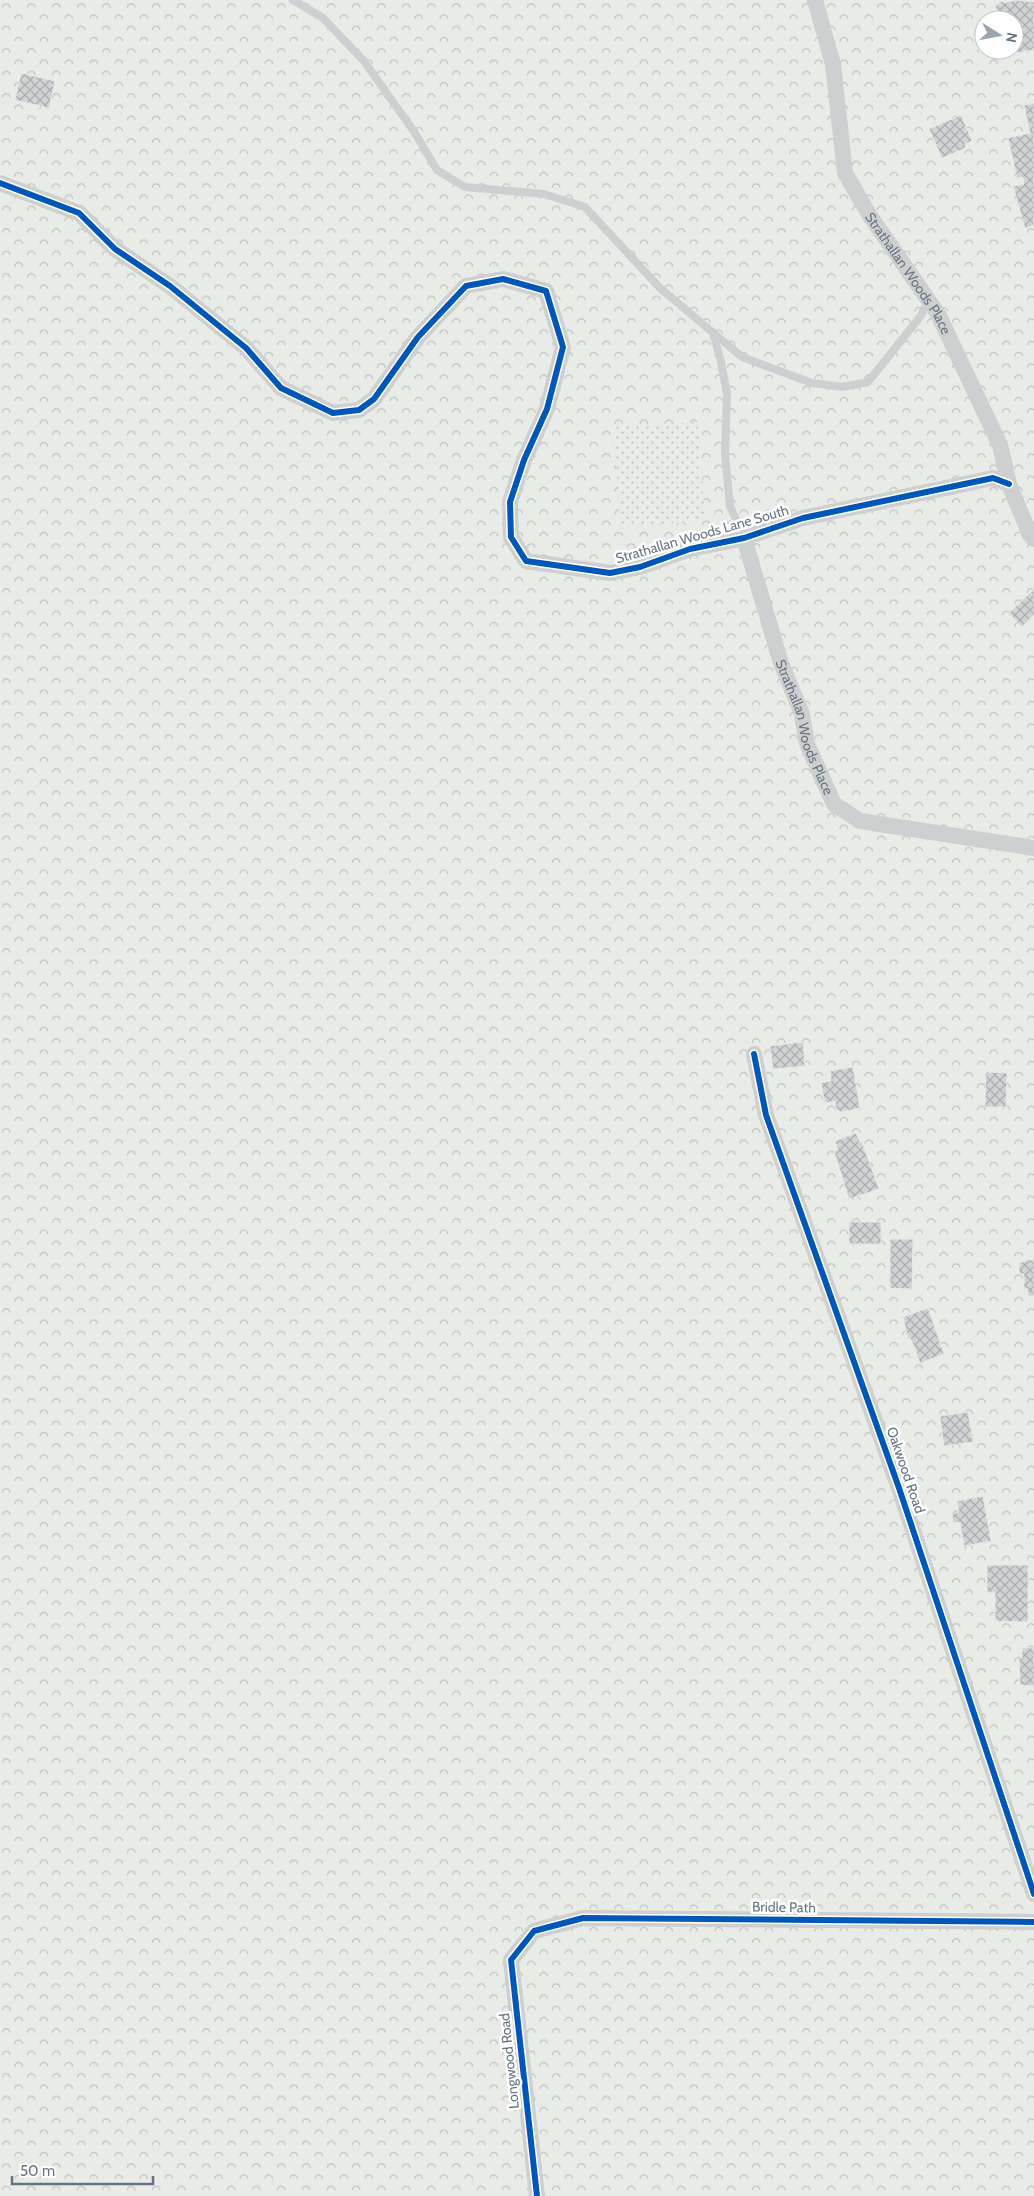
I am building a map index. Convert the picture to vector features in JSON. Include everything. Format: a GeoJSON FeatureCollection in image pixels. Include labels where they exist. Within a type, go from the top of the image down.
{"type":"FeatureCollection","features":[{"type":"Feature","properties":{"kind":"street","name":"Strathallan Woods Place"},"geometry":{"type":"LineString","coordinates":[[815,0],[833,64],[844,173],[870,216],[938,314],[1000,445],[1009,484],[1030,535],[1034,539]]}},
{"type":"Feature","properties":{"kind":"street","name":"Strathallan Woods Lane South"},"geometry":{"type":"LineString","coordinates":[[0,183],[79,212],[115,249],[170,286],[246,348],[281,388],[333,413],[359,410],[374,399],[418,337],[466,286],[502,279],[546,291],[563,347],[547,410],[524,460],[510,502],[511,537],[526,561],[610,572],[640,567],[690,549],[744,538],[803,518],[993,478],[1009,484]]}},
{"type":"Feature","properties":{"kind":"street","name":"Strathallan Woods Place"},"geometry":{"type":"LineString","coordinates":[[744,538],[781,663],[802,714],[807,744],[834,804],[860,821],[1034,848]]}},
{"type":"Feature","properties":{"kind":"street","name":"Oakwood Road"},"geometry":{"type":"LineString","coordinates":[[754,1054],[766,1115],[900,1488],[1034,1894]]}},
{"type":"Feature","properties":{"kind":"street","name":"Bridle Path"},"geometry":{"type":"LineString","coordinates":[[534,1930],[583,1918],[1034,1922]]}},
{"type":"Feature","properties":{"kind":"street","name":"Longwood Road"},"geometry":{"type":"LineString","coordinates":[[534,1930],[511,1960],[537,2196]]}},
{"type":"Feature","properties":{"kind":"lane"},"geometry":{"type":"LineString","coordinates":[[293,0],[323,18],[364,61],[415,133],[437,170],[465,188],[544,194],[585,207],[660,288],[742,357],[812,383],[842,387],[868,382],[920,317],[928,300]]}},
{"type":"Feature","properties":{"kind":"lane"},"geometry":{"type":"LineString","coordinates":[[713,334],[722,362],[727,394],[725,455],[730,506],[744,538]]}},
{"type":"Feature","properties":{"kind":"green space"},"geometry":{"type":"Polygon","coordinates":[[[0,0],[1034,0],[1034,2196],[0,2196],[0,0]]]}},
{"type":"Feature","properties":{"kind":"green space"},"geometry":{"type":"Polygon","coordinates":[[[698,422],[705,521],[620,527],[614,427],[698,422]]]}},
{"type":"Feature","properties":{"kind":"building"},"geometry":{"type":"Polygon","coordinates":[[[1016,0],[1033,2],[1034,0],[1034,50],[1024,52],[1024,10],[997,10],[995,6],[1002,1],[1004,3],[1016,0]]]}},
{"type":"Feature","properties":{"kind":"building"},"geometry":{"type":"Polygon","coordinates":[[[21,73],[55,81],[49,108],[15,100],[21,73]]]}},
{"type":"Feature","properties":{"kind":"building"},"geometry":{"type":"Polygon","coordinates":[[[1034,103],[1034,226],[1025,228],[1013,186],[1024,184],[1023,177],[1017,178],[1008,138],[1030,133],[1024,105],[1034,103]]]}},
{"type":"Feature","properties":{"kind":"building"},"geometry":{"type":"Polygon","coordinates":[[[961,115],[972,141],[965,144],[966,148],[942,158],[929,129],[961,115]]]}},
{"type":"Feature","properties":{"kind":"building"},"geometry":{"type":"Polygon","coordinates":[[[1034,589],[1034,615],[1022,627],[1009,613],[1034,589]]]}},
{"type":"Feature","properties":{"kind":"building"},"geometry":{"type":"Polygon","coordinates":[[[803,1042],[805,1066],[773,1069],[770,1046],[803,1042]]]}},
{"type":"Feature","properties":{"kind":"building"},"geometry":{"type":"Polygon","coordinates":[[[853,1067],[860,1108],[841,1112],[836,1109],[835,1101],[825,1103],[821,1083],[831,1081],[830,1071],[853,1067]]]}},
{"type":"Feature","properties":{"kind":"building"},"geometry":{"type":"Polygon","coordinates":[[[986,1072],[1007,1073],[1006,1107],[985,1107],[986,1072]]]}},
{"type":"Feature","properties":{"kind":"building"},"geometry":{"type":"Polygon","coordinates":[[[856,1133],[860,1142],[862,1142],[879,1189],[849,1199],[834,1151],[838,1150],[835,1141],[856,1133]]]}},
{"type":"Feature","properties":{"kind":"building"},"geometry":{"type":"Polygon","coordinates":[[[849,1222],[881,1222],[881,1244],[849,1244],[849,1222]]]}},
{"type":"Feature","properties":{"kind":"building"},"geometry":{"type":"Polygon","coordinates":[[[890,1239],[913,1239],[912,1289],[890,1288],[890,1239]]]}},
{"type":"Feature","properties":{"kind":"building"},"geometry":{"type":"Polygon","coordinates":[[[1025,1260],[1034,1260],[1034,1296],[1028,1296],[1028,1289],[1024,1289],[1024,1274],[1019,1274],[1019,1262],[1024,1262],[1025,1260]]]}},
{"type":"Feature","properties":{"kind":"building"},"geometry":{"type":"Polygon","coordinates":[[[928,1308],[944,1354],[920,1363],[910,1338],[908,1339],[903,1317],[928,1308]]]}},
{"type":"Feature","properties":{"kind":"building"},"geometry":{"type":"Polygon","coordinates":[[[968,1412],[973,1442],[944,1446],[940,1416],[968,1412]]]}},
{"type":"Feature","properties":{"kind":"building"},"geometry":{"type":"Polygon","coordinates":[[[983,1496],[991,1541],[964,1546],[960,1522],[953,1523],[952,1514],[959,1512],[957,1501],[983,1496]]]}},
{"type":"Feature","properties":{"kind":"building"},"geometry":{"type":"Polygon","coordinates":[[[987,1565],[1028,1565],[1028,1622],[995,1621],[995,1592],[987,1592],[987,1565]]]}},
{"type":"Feature","properties":{"kind":"building"},"geometry":{"type":"Polygon","coordinates":[[[1022,1648],[1034,1648],[1034,1686],[1020,1685],[1019,1658],[1022,1658],[1022,1648]]]}},
{"type":"Feature","properties":{"kind":"cycle path"},"geometry":{"type":"LineString","coordinates":[[0,183],[79,213],[115,249],[170,286],[246,348],[281,388],[333,413],[359,410],[374,399],[418,337],[466,286],[503,279],[546,291],[563,347],[547,409],[524,460],[510,502],[511,537],[526,561],[610,573],[640,567],[690,549],[744,538],[803,518],[993,478],[1009,484]]}},
{"type":"Feature","properties":{"kind":"cycle path"},"geometry":{"type":"LineString","coordinates":[[754,1054],[766,1115],[899,1488],[1034,1894]]}},
{"type":"Feature","properties":{"kind":"cycle path"},"geometry":{"type":"LineString","coordinates":[[537,2196],[511,1960],[534,1931],[583,1918],[1034,1922]]}}]}
